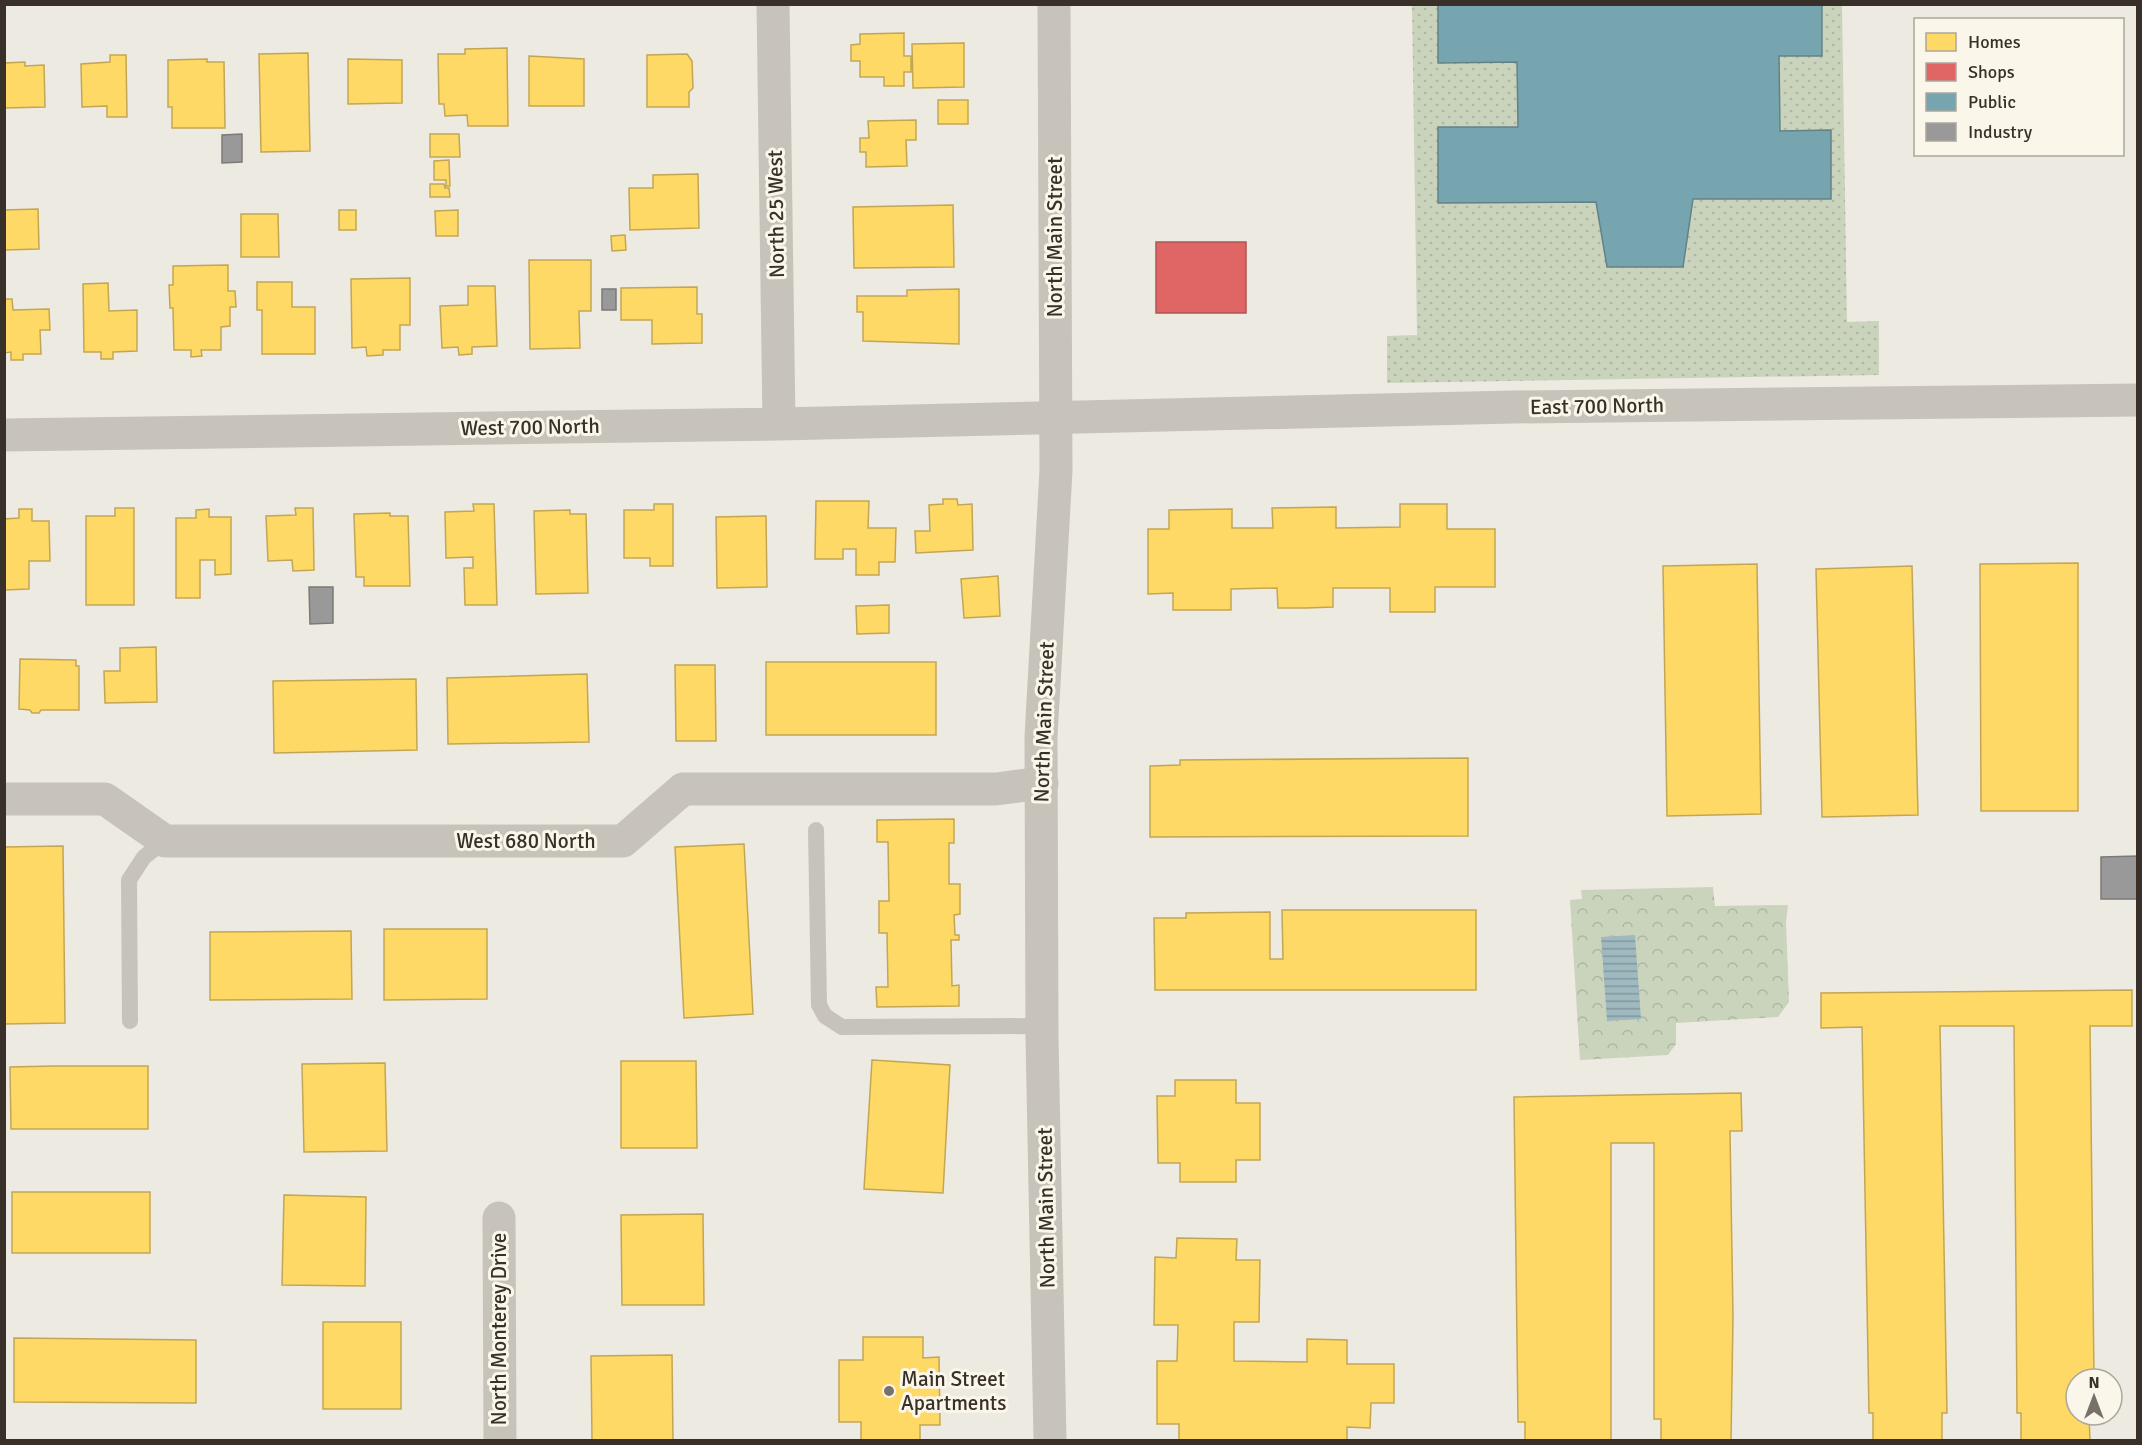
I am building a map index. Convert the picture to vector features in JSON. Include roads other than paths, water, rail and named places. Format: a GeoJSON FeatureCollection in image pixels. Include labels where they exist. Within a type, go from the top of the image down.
{"type":"FeatureCollection","features":[{"type":"Feature","properties":{"kind":"street","name":"North 25 West"},"geometry":{"type":"LineString","coordinates":[[773,4],[779,424]]}},
{"type":"Feature","properties":{"kind":"street","name":"North Main Street"},"geometry":{"type":"LineString","coordinates":[[1050,1440],[1042,1026],[1041,737],[1056,470],[1053,4]]}},
{"type":"Feature","properties":{"kind":"street","name":"East 700 North"},"geometry":{"type":"LineString","coordinates":[[1056,417],[1513,407],[2138,400]]}},
{"type":"Feature","properties":{"kind":"street","name":"West 700 North"},"geometry":{"type":"LineString","coordinates":[[4,435],[779,424],[1056,417]]}},
{"type":"Feature","properties":{"kind":"street","name":"West 680 North"},"geometry":{"type":"LineString","coordinates":[[165,841],[623,841],[683,789],[996,789],[1041,783]]}},
{"type":"Feature","properties":{"kind":"street"},"geometry":{"type":"LineString","coordinates":[[4,799],[105,799],[165,841]]}},
{"type":"Feature","properties":{"kind":"street","name":"North Monterey Drive"},"geometry":{"type":"LineString","coordinates":[[499,1218],[500,1440]]}},
{"type":"Feature","properties":{"kind":"lane"},"geometry":{"type":"LineString","coordinates":[[816,830],[819,1005],[825,1016],[842,1028],[1042,1026]]}},
{"type":"Feature","properties":{"kind":"lane"},"geometry":{"type":"LineString","coordinates":[[130,1021],[129,880],[144,856],[165,841]]}},
{"type":"Feature","properties":{"kind":"water"},"geometry":{"type":"Polygon","coordinates":[[[1635,935],[1641,1019],[1607,1021],[1601,937],[1635,935]]]}},
{"type":"Feature","properties":{"kind":"place","name":"Main Street Apartments"},"geometry":{"type":"Point","coordinates":[889,1391]}}]}
